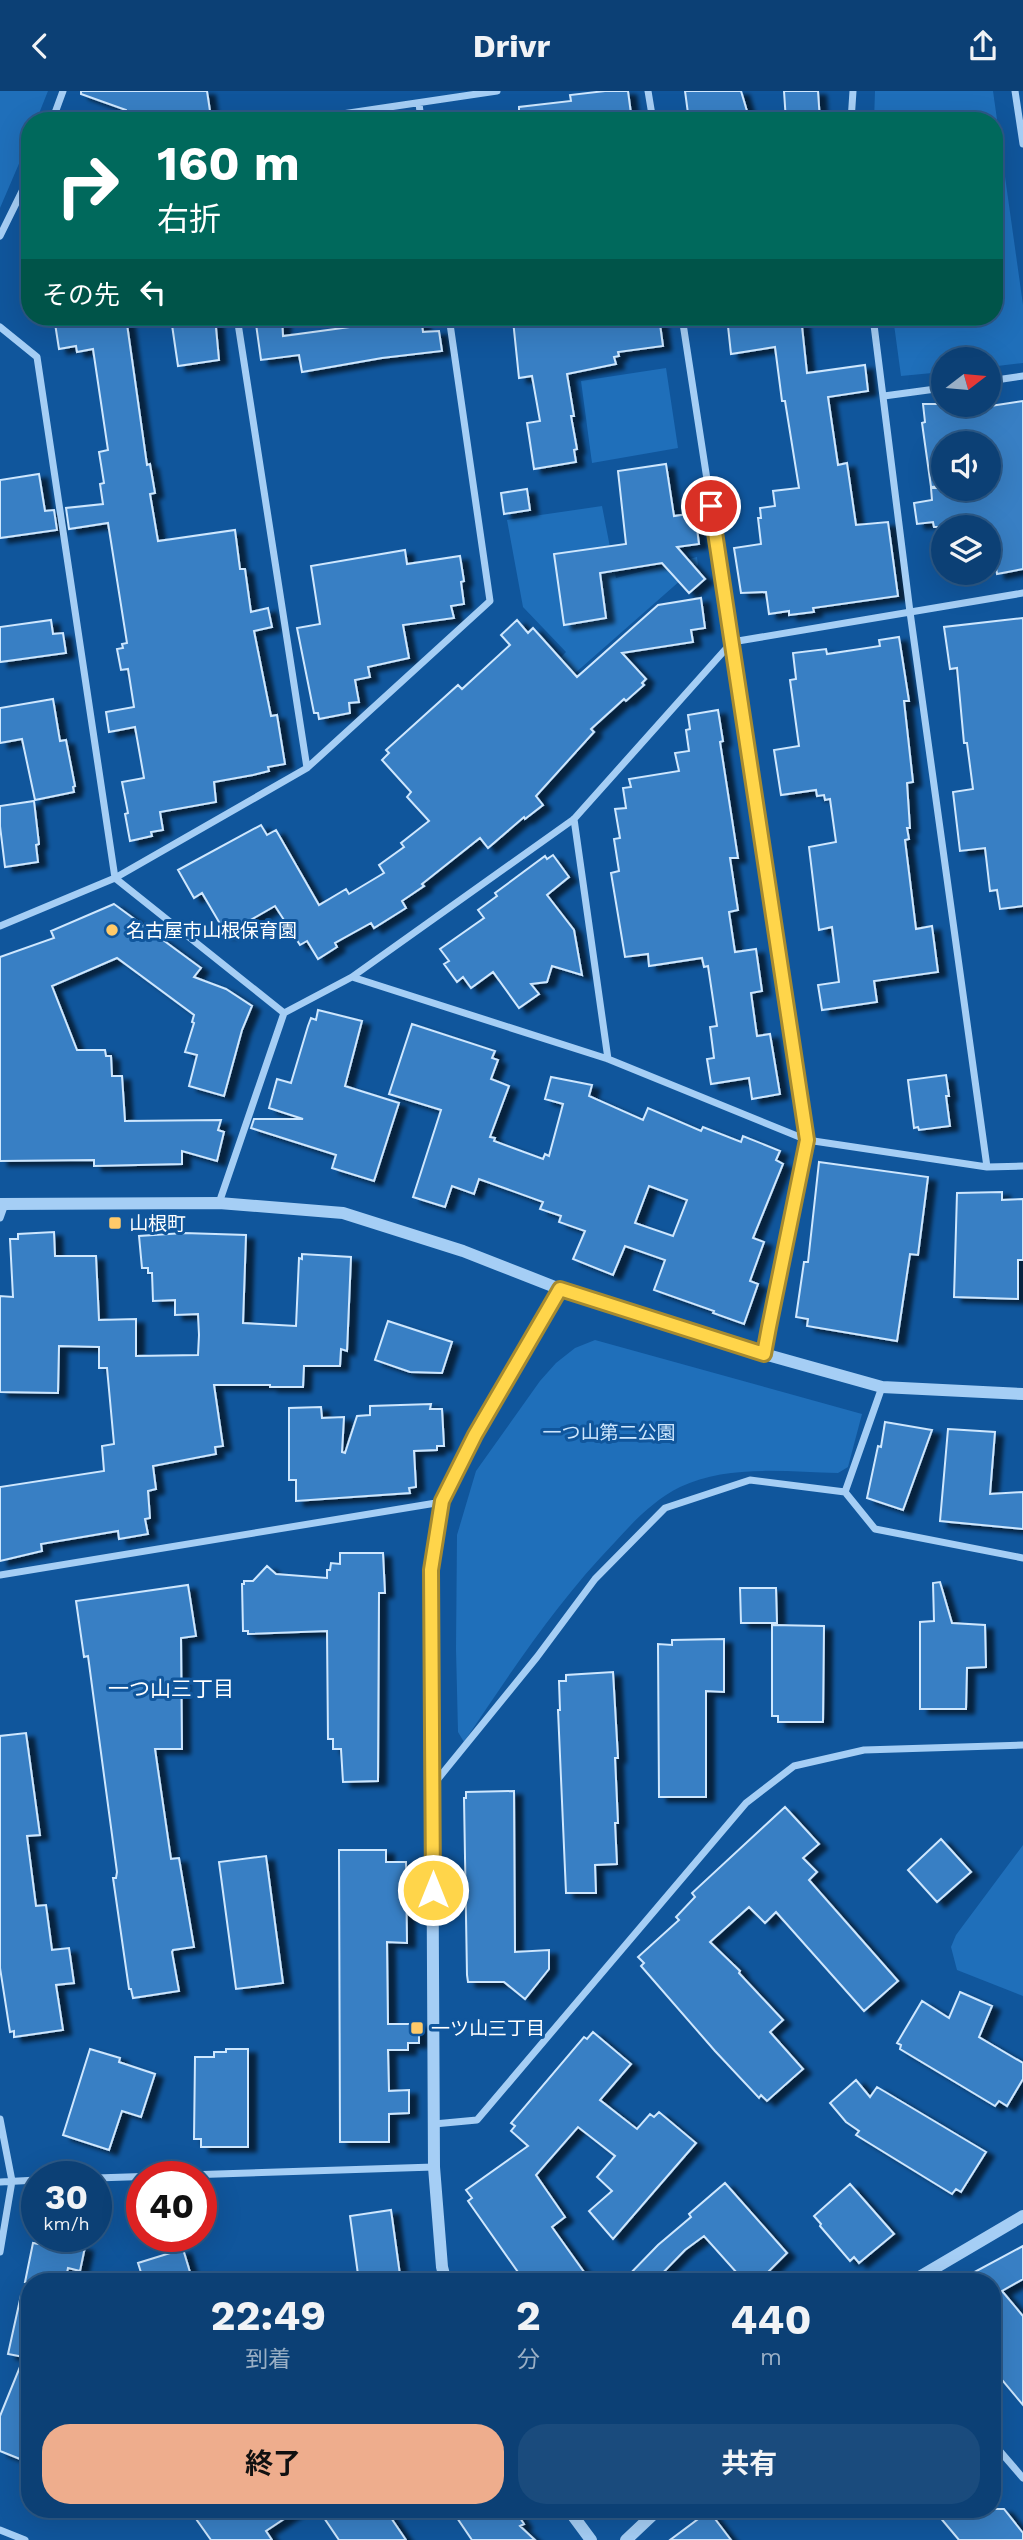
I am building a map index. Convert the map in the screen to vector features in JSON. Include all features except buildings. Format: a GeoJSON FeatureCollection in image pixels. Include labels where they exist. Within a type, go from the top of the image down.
{"type":"FeatureCollection","features":[{"type":"Feature","properties":{"kind":"street"},"geometry":{"type":"LineString","coordinates":[[55,112],[63,91]]}},
{"type":"Feature","properties":{"kind":"street"},"geometry":{"type":"LineString","coordinates":[[357,112],[497,91]]}},
{"type":"Feature","properties":{"kind":"street"},"geometry":{"type":"LineString","coordinates":[[648,91],[652,112]]}},
{"type":"Feature","properties":{"kind":"street"},"geometry":{"type":"LineString","coordinates":[[852,112],[853,91]]}},
{"type":"Feature","properties":{"kind":"street"},"geometry":{"type":"LineString","coordinates":[[1015,91],[1023,144]]}},
{"type":"Feature","properties":{"kind":"street"},"geometry":{"type":"LineString","coordinates":[[419,103],[420,112]]}},
{"type":"Feature","properties":{"kind":"street"},"geometry":{"type":"LineString","coordinates":[[0,236],[21,193]]}},
{"type":"Feature","properties":{"kind":"street"},"geometry":{"type":"LineString","coordinates":[[238,326],[307,768]]}},
{"type":"Feature","properties":{"kind":"street"},"geometry":{"type":"LineString","coordinates":[[0,926],[115,878],[307,768],[490,601],[450,326]]}},
{"type":"Feature","properties":{"kind":"street"},"geometry":{"type":"LineString","coordinates":[[683,326],[807,1140],[764,1354]]}},
{"type":"Feature","properties":{"kind":"street"},"geometry":{"type":"LineString","coordinates":[[874,326],[910,612],[987,1167]]}},
{"type":"Feature","properties":{"kind":"street"},"geometry":{"type":"LineString","coordinates":[[0,327],[37,357],[115,878],[284,1013]]}},
{"type":"Feature","properties":{"kind":"street"},"geometry":{"type":"LineString","coordinates":[[1001,379],[1023,376]]}},
{"type":"Feature","properties":{"kind":"street"},"geometry":{"type":"LineString","coordinates":[[884,396],[931,389]]}},
{"type":"Feature","properties":{"kind":"street"},"geometry":{"type":"LineString","coordinates":[[219,1203],[284,1013],[352,977],[574,819],[732,642],[1023,593]]}},
{"type":"Feature","properties":{"kind":"street"},"geometry":{"type":"LineString","coordinates":[[574,819],[608,1059]]}},
{"type":"Feature","properties":{"kind":"street"},"geometry":{"type":"LineString","coordinates":[[352,977],[608,1059],[807,1140],[987,1167],[1023,1166]]}},
{"type":"Feature","properties":{"kind":"street"},"geometry":{"type":"LineString","coordinates":[[0,1218],[3,1204],[219,1203],[343,1213],[463,1251],[560,1289],[764,1354],[881,1387],[1023,1394]]}},
{"type":"Feature","properties":{"kind":"street"},"geometry":{"type":"LineString","coordinates":[[444,2273],[434,2167],[431,1570],[442,1501],[475,1435],[560,1289]]}},
{"type":"Feature","properties":{"kind":"street"},"geometry":{"type":"LineString","coordinates":[[845,1492],[881,1387]]}},
{"type":"Feature","properties":{"kind":"street"},"geometry":{"type":"LineString","coordinates":[[432,1786],[537,1657],[595,1579],[665,1508],[750,1480],[845,1492],[875,1529],[1023,1558]]}},
{"type":"Feature","properties":{"kind":"street"},"geometry":{"type":"LineString","coordinates":[[0,1575],[442,1501]]}},
{"type":"Feature","properties":{"kind":"street"},"geometry":{"type":"LineString","coordinates":[[434,2124],[477,2120],[746,1804],[794,1766],[864,1750],[1023,1745]]}},
{"type":"Feature","properties":{"kind":"street"},"geometry":{"type":"LineString","coordinates":[[0,2119],[12,2181],[0,2252]]}},
{"type":"Feature","properties":{"kind":"street"},"geometry":{"type":"LineString","coordinates":[[112,2177],[434,2167]]}},
{"type":"Feature","properties":{"kind":"street"},"geometry":{"type":"LineString","coordinates":[[0,2182],[21,2181]]}},
{"type":"Feature","properties":{"kind":"street"},"geometry":{"type":"LineString","coordinates":[[926,2273],[1023,2216]]}},
{"type":"Feature","properties":{"kind":"street"},"geometry":{"type":"LineString","coordinates":[[1001,2452],[1023,2478]]}},
{"type":"Feature","properties":{"kind":"street"},"geometry":{"type":"LineString","coordinates":[[575,2518],[591,2540]]}},
{"type":"Feature","properties":{"kind":"street"},"geometry":{"type":"LineString","coordinates":[[626,2540],[649,2518]]}},
{"type":"Feature","properties":{"kind":"street"},"geometry":{"type":"LineString","coordinates":[[0,2530],[25,2540]]}},
{"type":"Feature","properties":{"kind":"green space"},"geometry":{"type":"Polygon","coordinates":[[[0,91],[48,91],[40,112],[21,112],[21,159],[0,208],[0,91]]]}},
{"type":"Feature","properties":{"kind":"green space"},"geometry":{"type":"Polygon","coordinates":[[[875,91],[993,91],[996,112],[874,112],[875,91]]]}},
{"type":"Feature","properties":{"kind":"green space"},"geometry":{"type":"Polygon","coordinates":[[[1003,162],[1023,305],[1023,363],[1001,366],[1001,347],[931,347],[931,373],[901,376],[894,326],[1003,326],[1003,162]]]}},
{"type":"Feature","properties":{"kind":"green space"},"geometry":{"type":"Polygon","coordinates":[[[666,368],[678,448],[592,463],[581,381],[666,368]]]}},
{"type":"Feature","properties":{"kind":"green space"},"geometry":{"type":"Polygon","coordinates":[[[602,506],[616,578],[697,557],[698,565],[557,689],[544,675],[566,652],[523,607],[507,520],[602,506]]]}},
{"type":"Feature","properties":{"kind":"green space","name":"一つ山第二公園"},"geometry":{"type":"Polygon","coordinates":[[[595,1340],[862,1414],[848,1467],[838,1473],[758,1471],[717,1475],[680,1487],[662,1498],[630,1526],[573,1589],[464,1742],[458,1732],[457,1535],[476,1471],[540,1381],[556,1363],[575,1348],[595,1340]]]}},
{"type":"Feature","properties":{"kind":"green space"},"geometry":{"type":"Polygon","coordinates":[[[1023,1845],[1023,1996],[957,1970],[951,1947],[956,1935],[1023,1845]]]}},
{"type":"Feature","properties":{"kind":"place","name":"名古屋市山根保育園"},"geometry":{"type":"Point","coordinates":[112,930]}},
{"type":"Feature","properties":{"kind":"place","name":"山根町"},"geometry":{"type":"Point","coordinates":[115,1223]}},
{"type":"Feature","properties":{"kind":"place","name":"一ツ山三丁目"},"geometry":{"type":"Point","coordinates":[417,2028]}},
{"type":"Feature","properties":{"kind":"district","name":"一つ山三丁目"},"geometry":{"type":"Point","coordinates":[171,1688]}},
{"type":"Feature","properties":{"kind":"route"},"geometry":{"type":"LineString","coordinates":[[433,1890],[431,1570],[442,1501],[475,1435],[560,1289],[764,1354],[807,1140],[711,506]]}}]}
